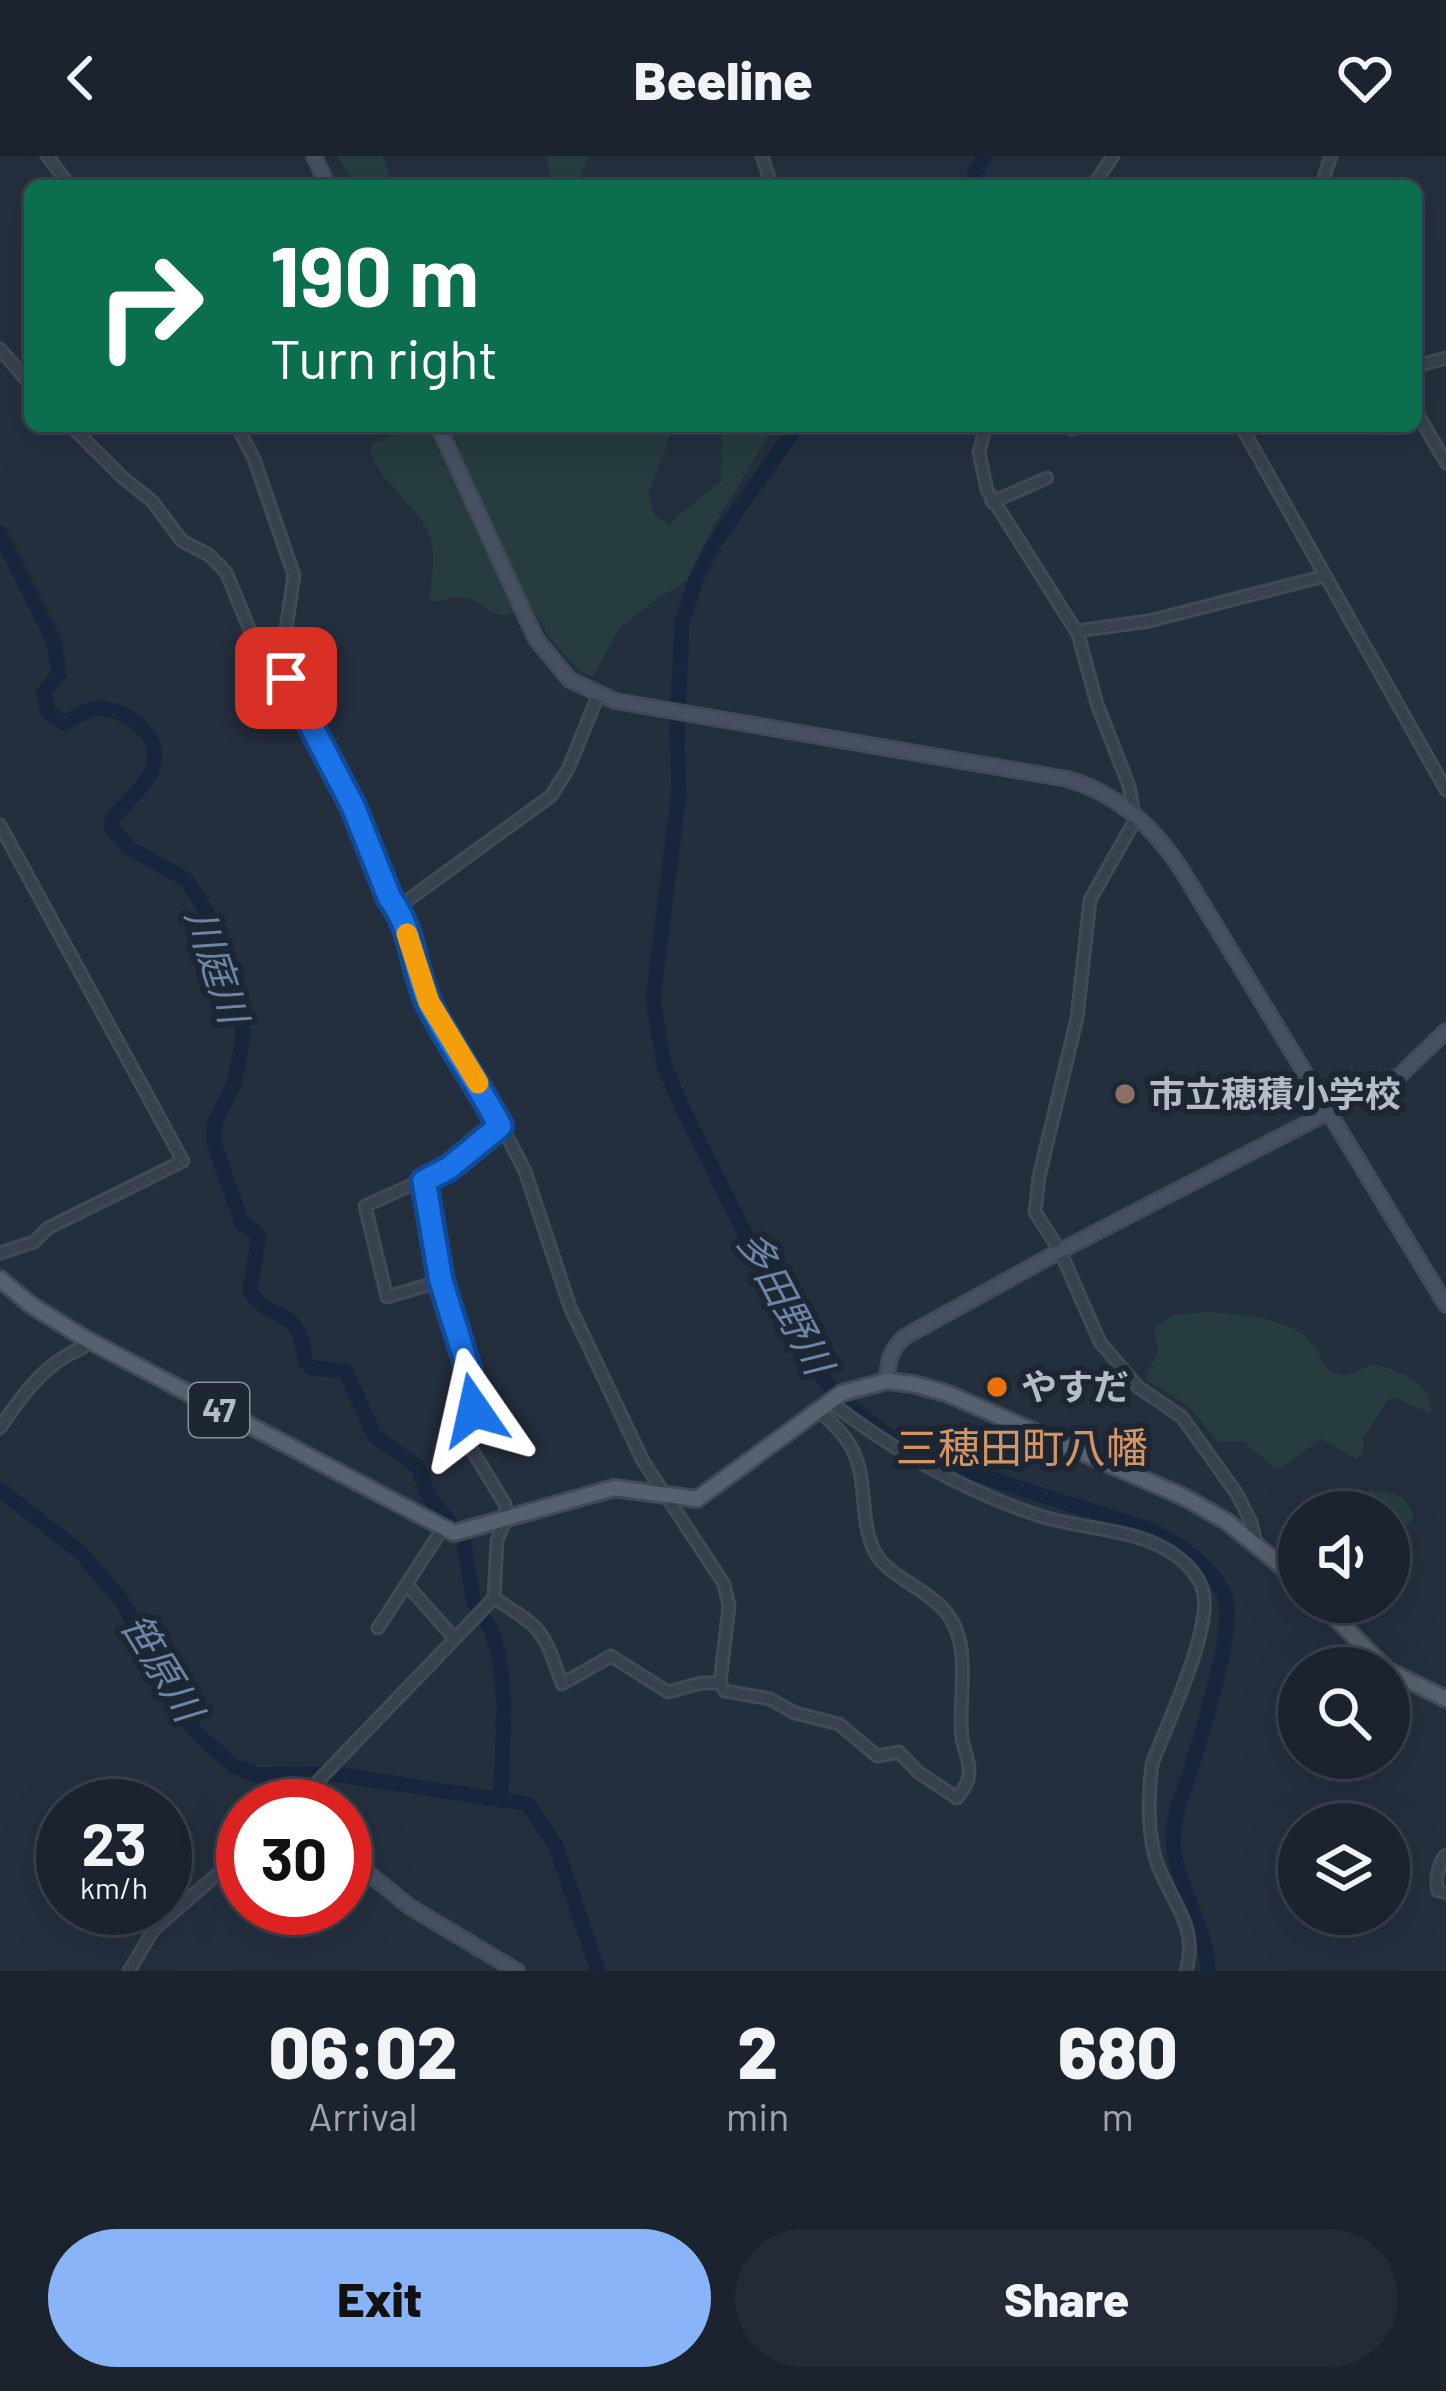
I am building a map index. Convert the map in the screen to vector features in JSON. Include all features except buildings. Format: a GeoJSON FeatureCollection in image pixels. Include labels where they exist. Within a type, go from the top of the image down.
{"type":"FeatureCollection","features":[{"type":"Feature","properties":{"kind":"main road","name":"47"},"geometry":{"type":"LineString","coordinates":[[0,1279],[84,1338],[454,1533],[614,1488],[697,1499],[824,1405],[879,1383]]}},
{"type":"Feature","properties":{"kind":"main road"},"geometry":{"type":"LineString","coordinates":[[879,1383],[946,1393],[1122,1468],[1184,1497],[1278,1562]]}},
{"type":"Feature","properties":{"kind":"main road"},"geometry":{"type":"LineString","coordinates":[[1341,1623],[1365,1647]]}},
{"type":"Feature","properties":{"kind":"main road"},"geometry":{"type":"LineString","coordinates":[[1410,1681],[1446,1699]]}},
{"type":"Feature","properties":{"kind":"street"},"geometry":{"type":"LineString","coordinates":[[47,156],[65,180]]}},
{"type":"Feature","properties":{"kind":"street"},"geometry":{"type":"LineString","coordinates":[[0,349],[24,377]]}},
{"type":"Feature","properties":{"kind":"street"},"geometry":{"type":"LineString","coordinates":[[1422,421],[1446,463]]}},
{"type":"Feature","properties":{"kind":"street"},"geometry":{"type":"LineString","coordinates":[[76,432],[152,501],[182,541],[220,564],[243,618],[328,752],[397,908],[429,1002],[533,1188],[570,1307],[643,1461],[728,1595],[720,1682],[725,1691],[770,1699],[795,1713],[839,1724],[877,1756],[899,1752],[918,1772],[957,1798],[966,1786],[970,1765],[962,1734],[957,1631],[948,1612],[919,1586],[883,1566],[872,1549],[856,1456],[824,1405]]}},
{"type":"Feature","properties":{"kind":"street"},"geometry":{"type":"LineString","coordinates":[[240,432],[294,575],[280,670]]}},
{"type":"Feature","properties":{"kind":"street"},"geometry":{"type":"LineString","coordinates":[[441,432],[536,639],[559,670],[598,696],[662,712],[1067,779],[1105,793],[1134,814],[1170,851],[1446,1305]]}},
{"type":"Feature","properties":{"kind":"street"},"geometry":{"type":"LineString","coordinates":[[985,432],[980,458],[992,502],[1077,631],[1134,814],[1134,826],[1090,900],[1077,1018],[1036,1194],[1037,1218],[1060,1251],[1100,1342],[1138,1387],[1182,1417],[1237,1494],[1256,1543]]}},
{"type":"Feature","properties":{"kind":"street"},"geometry":{"type":"LineString","coordinates":[[1244,432],[1446,790]]}},
{"type":"Feature","properties":{"kind":"street"},"geometry":{"type":"LineString","coordinates":[[992,502],[1047,478]]}},
{"type":"Feature","properties":{"kind":"street"},"geometry":{"type":"LineString","coordinates":[[1077,631],[1149,621],[1325,576]]}},
{"type":"Feature","properties":{"kind":"street"},"geometry":{"type":"LineString","coordinates":[[397,908],[551,796],[568,769],[598,696]]}},
{"type":"Feature","properties":{"kind":"street"},"geometry":{"type":"LineString","coordinates":[[0,825],[183,1162],[63,1220],[34,1241],[0,1253]]}},
{"type":"Feature","properties":{"kind":"street"},"geometry":{"type":"LineString","coordinates":[[879,1383],[896,1344],[1060,1251],[1400,1075],[1446,1031]]}},
{"type":"Feature","properties":{"kind":"street"},"geometry":{"type":"LineString","coordinates":[[441,1281],[387,1297],[365,1206],[449,1168],[500,1126]]}},
{"type":"Feature","properties":{"kind":"street"},"geometry":{"type":"LineString","coordinates":[[317,1779],[491,1601],[504,1498],[466,1440],[473,1417],[473,1391],[441,1281],[424,1181]]}},
{"type":"Feature","properties":{"kind":"street"},"geometry":{"type":"LineString","coordinates":[[0,1428],[47,1368],[82,1348],[84,1338]]}},
{"type":"Feature","properties":{"kind":"street"},"geometry":{"type":"LineString","coordinates":[[824,1405],[903,1452],[1036,1515],[1154,1543],[1179,1556],[1203,1586],[1203,1628],[1152,1764],[1150,1782],[1157,1865],[1190,1928],[1186,1971]]}},
{"type":"Feature","properties":{"kind":"street"},"geometry":{"type":"LineString","coordinates":[[378,1628],[444,1528]]}},
{"type":"Feature","properties":{"kind":"street"},"geometry":{"type":"LineString","coordinates":[[408,1586],[454,1638]]}},
{"type":"Feature","properties":{"kind":"street"},"geometry":{"type":"LineString","coordinates":[[491,1601],[535,1624],[554,1654],[562,1684],[610,1656],[668,1692],[720,1682]]}},
{"type":"Feature","properties":{"kind":"street"},"geometry":{"type":"LineString","coordinates":[[1446,1855],[1436,1887],[1446,1893]]}},
{"type":"Feature","properties":{"kind":"street"},"geometry":{"type":"LineString","coordinates":[[129,1971],[154,1929],[216,1875]]}},
{"type":"Feature","properties":{"kind":"street"},"geometry":{"type":"LineString","coordinates":[[372,1875],[410,1907],[517,1971]]}},
{"type":"Feature","properties":{"kind":"green space"},"geometry":{"type":"Polygon","coordinates":[[[337,156],[383,156],[391,180],[351,180],[337,156]]]}},
{"type":"Feature","properties":{"kind":"green space"},"geometry":{"type":"Polygon","coordinates":[[[547,156],[589,156],[579,180],[549,180],[547,156]]]}},
{"type":"Feature","properties":{"kind":"green space"},"geometry":{"type":"Polygon","coordinates":[[[404,432],[430,432],[514,613],[497,614],[468,598],[430,602],[430,538],[376,464],[371,444],[404,432]]]}},
{"type":"Feature","properties":{"kind":"green space"},"geometry":{"type":"Polygon","coordinates":[[[452,432],[670,432],[648,494],[654,515],[669,524],[721,481],[722,432],[770,432],[715,524],[689,579],[618,630],[593,677],[572,663],[550,637],[491,525],[452,432]]]}},
{"type":"Feature","properties":{"kind":"green space"},"geometry":{"type":"Polygon","coordinates":[[[1172,1315],[1250,1316],[1291,1328],[1312,1343],[1336,1373],[1350,1374],[1373,1364],[1404,1374],[1426,1393],[1431,1414],[1394,1397],[1388,1400],[1356,1459],[1321,1439],[1281,1468],[1271,1466],[1244,1441],[1218,1442],[1189,1406],[1145,1379],[1158,1350],[1154,1328],[1172,1315]]]}},
{"type":"Feature","properties":{"kind":"waterway","name":"多田野川"},"geometry":{"type":"LineString","coordinates":[[972,180],[984,156]]}},
{"type":"Feature","properties":{"kind":"waterway","name":"多田野川"},"geometry":{"type":"LineString","coordinates":[[793,432],[713,545],[682,623],[679,792],[653,999],[664,1065],[806,1356],[838,1397],[910,1453],[1148,1529],[1191,1555],[1217,1582],[1227,1609],[1222,1655],[1173,1837],[1178,1871],[1202,1937],[1208,1971]]}},
{"type":"Feature","properties":{"kind":"waterway","name":"川庭川"},"geometry":{"type":"LineString","coordinates":[[0,533],[54,641],[59,674],[43,693],[48,712],[64,723],[90,710],[109,709],[130,718],[152,743],[151,771],[113,818],[111,827],[129,848],[186,879],[207,912],[242,1024],[234,1084],[214,1124],[214,1143],[242,1223],[259,1235],[250,1291],[292,1323],[305,1362],[312,1368],[345,1371],[375,1436],[418,1467],[429,1497],[463,1538],[474,1603],[491,1629],[499,1656],[504,1704],[501,1798]]}},
{"type":"Feature","properties":{"kind":"waterway","name":"笹原川"},"geometry":{"type":"LineString","coordinates":[[0,1490],[80,1552],[122,1601],[182,1715],[234,1766],[256,1775],[334,1774],[528,1804],[556,1846],[598,1971]]}},
{"type":"Feature","properties":{"kind":"slow traffic"},"geometry":{"type":"LineString","coordinates":[[407,934],[429,1002],[478,1083]]}},
{"type":"Feature","properties":{"kind":"place","name":"市立穂積小学校"},"geometry":{"type":"Point","coordinates":[1125,1094]}},
{"type":"Feature","properties":{"kind":"place","name":"やすだ"},"geometry":{"type":"Point","coordinates":[997,1387]}},
{"type":"Feature","properties":{"kind":"district","name":"三穂田町八幡"},"geometry":{"type":"Point","coordinates":[1022,1448]}},
{"type":"Feature","properties":{"kind":"route"},"geometry":{"type":"LineString","coordinates":[[286,678],[328,752],[390,899],[400,911],[429,1002],[500,1126],[449,1168],[424,1181],[441,1281],[468,1368],[474,1410]]}}]}
